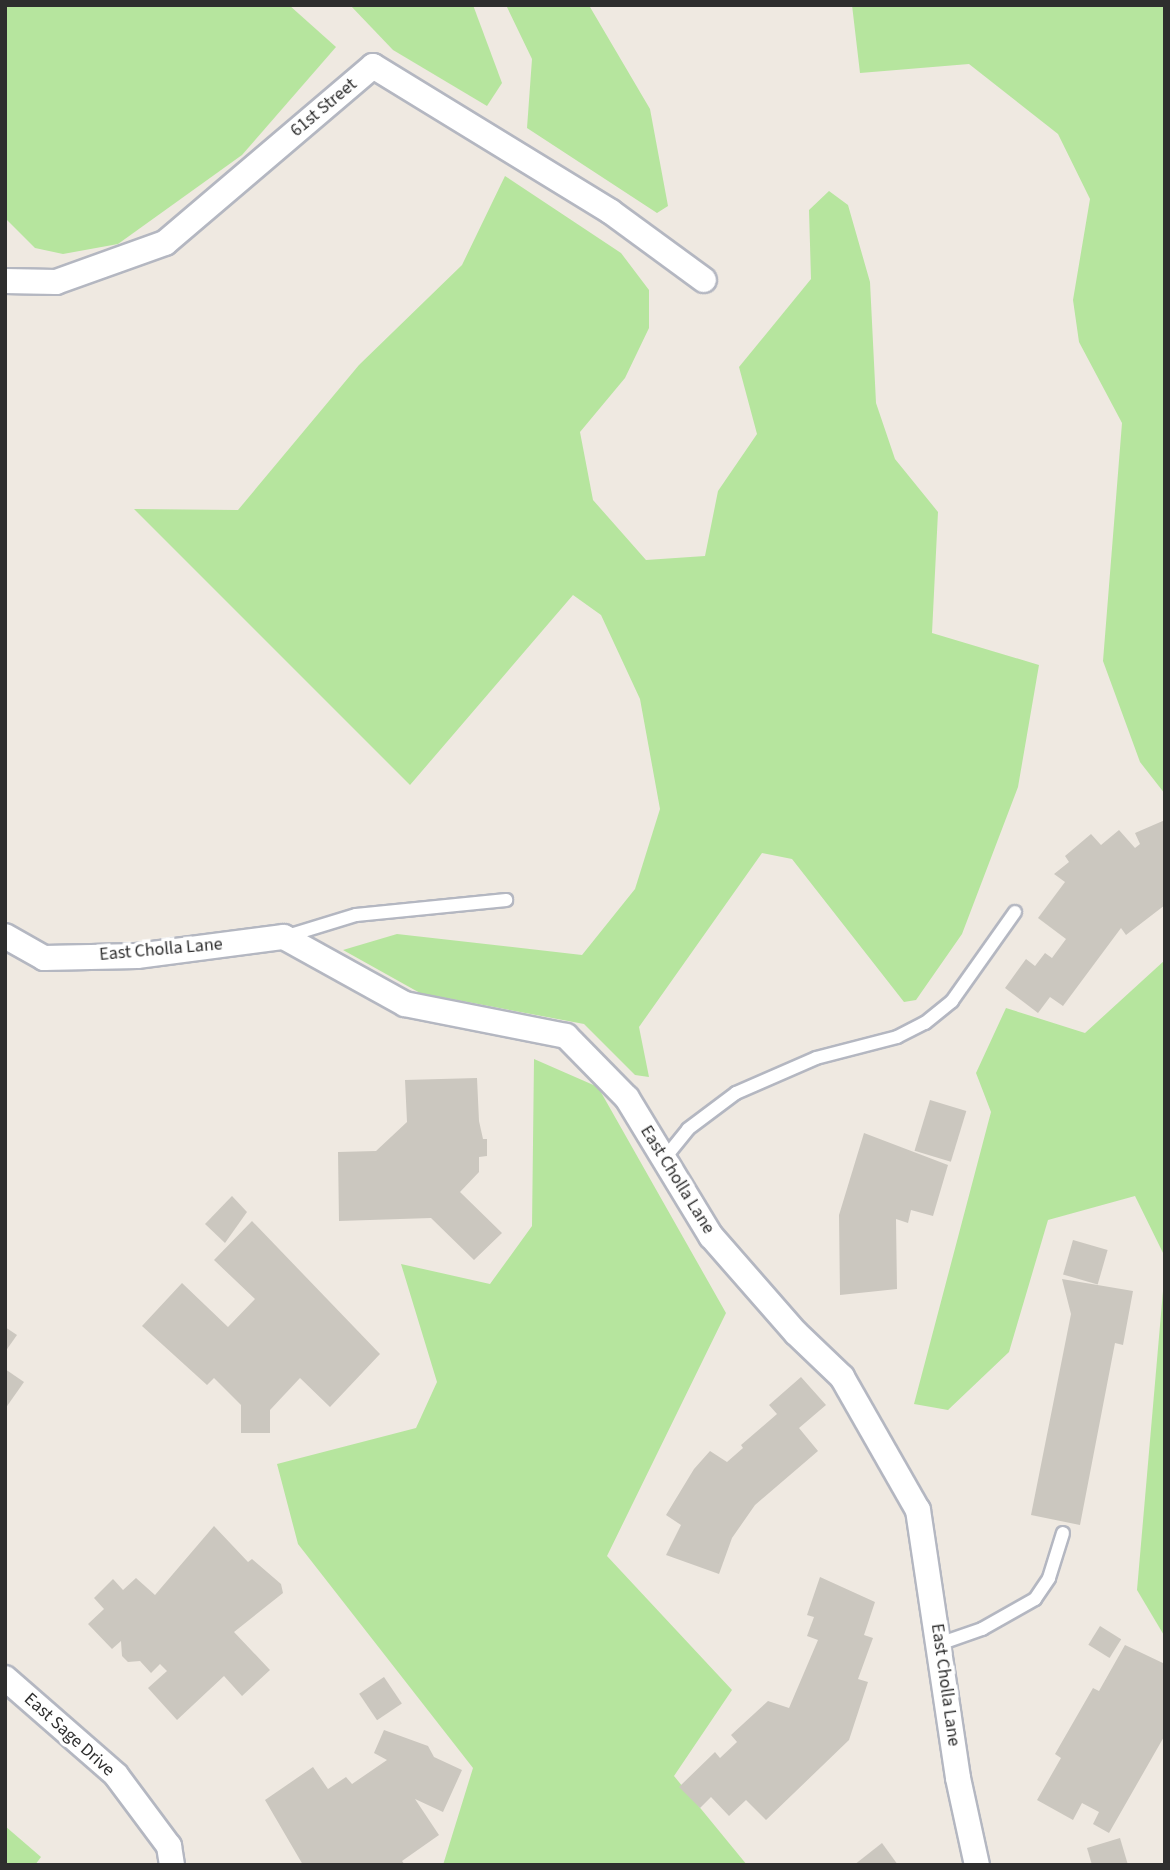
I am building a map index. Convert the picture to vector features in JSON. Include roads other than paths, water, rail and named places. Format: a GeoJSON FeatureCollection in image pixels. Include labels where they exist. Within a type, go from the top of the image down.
{"type":"FeatureCollection","features":[{"type":"Feature","properties":{"kind":"street","name":"61st Street"},"geometry":{"type":"LineString","coordinates":[[5,281],[56,282],[165,243],[373,66],[611,212],[704,280]]}},
{"type":"Feature","properties":{"kind":"street","name":"East Cholla Lane"},"geometry":{"type":"LineString","coordinates":[[5,936],[44,958],[137,956],[284,937],[405,1004],[566,1036],[627,1098],[711,1236],[796,1333],[842,1377],[918,1510],[958,1778],[977,1865]]}},
{"type":"Feature","properties":{"kind":"street","name":"East Sage Drive"},"geometry":{"type":"LineString","coordinates":[[5,1678],[116,1775],[169,1846],[172,1865]]}},
{"type":"Feature","properties":{"kind":"lane"},"geometry":{"type":"LineString","coordinates":[[284,937],[356,915],[506,900]]}},
{"type":"Feature","properties":{"kind":"lane"},"geometry":{"type":"LineString","coordinates":[[664,1159],[688,1129],[736,1093],[816,1058],[897,1037],[925,1023],[952,1001],[1015,912]]}},
{"type":"Feature","properties":{"kind":"lane"},"geometry":{"type":"LineString","coordinates":[[939,1644],[982,1629],[1035,1599],[1049,1578],[1063,1533]]}}]}
